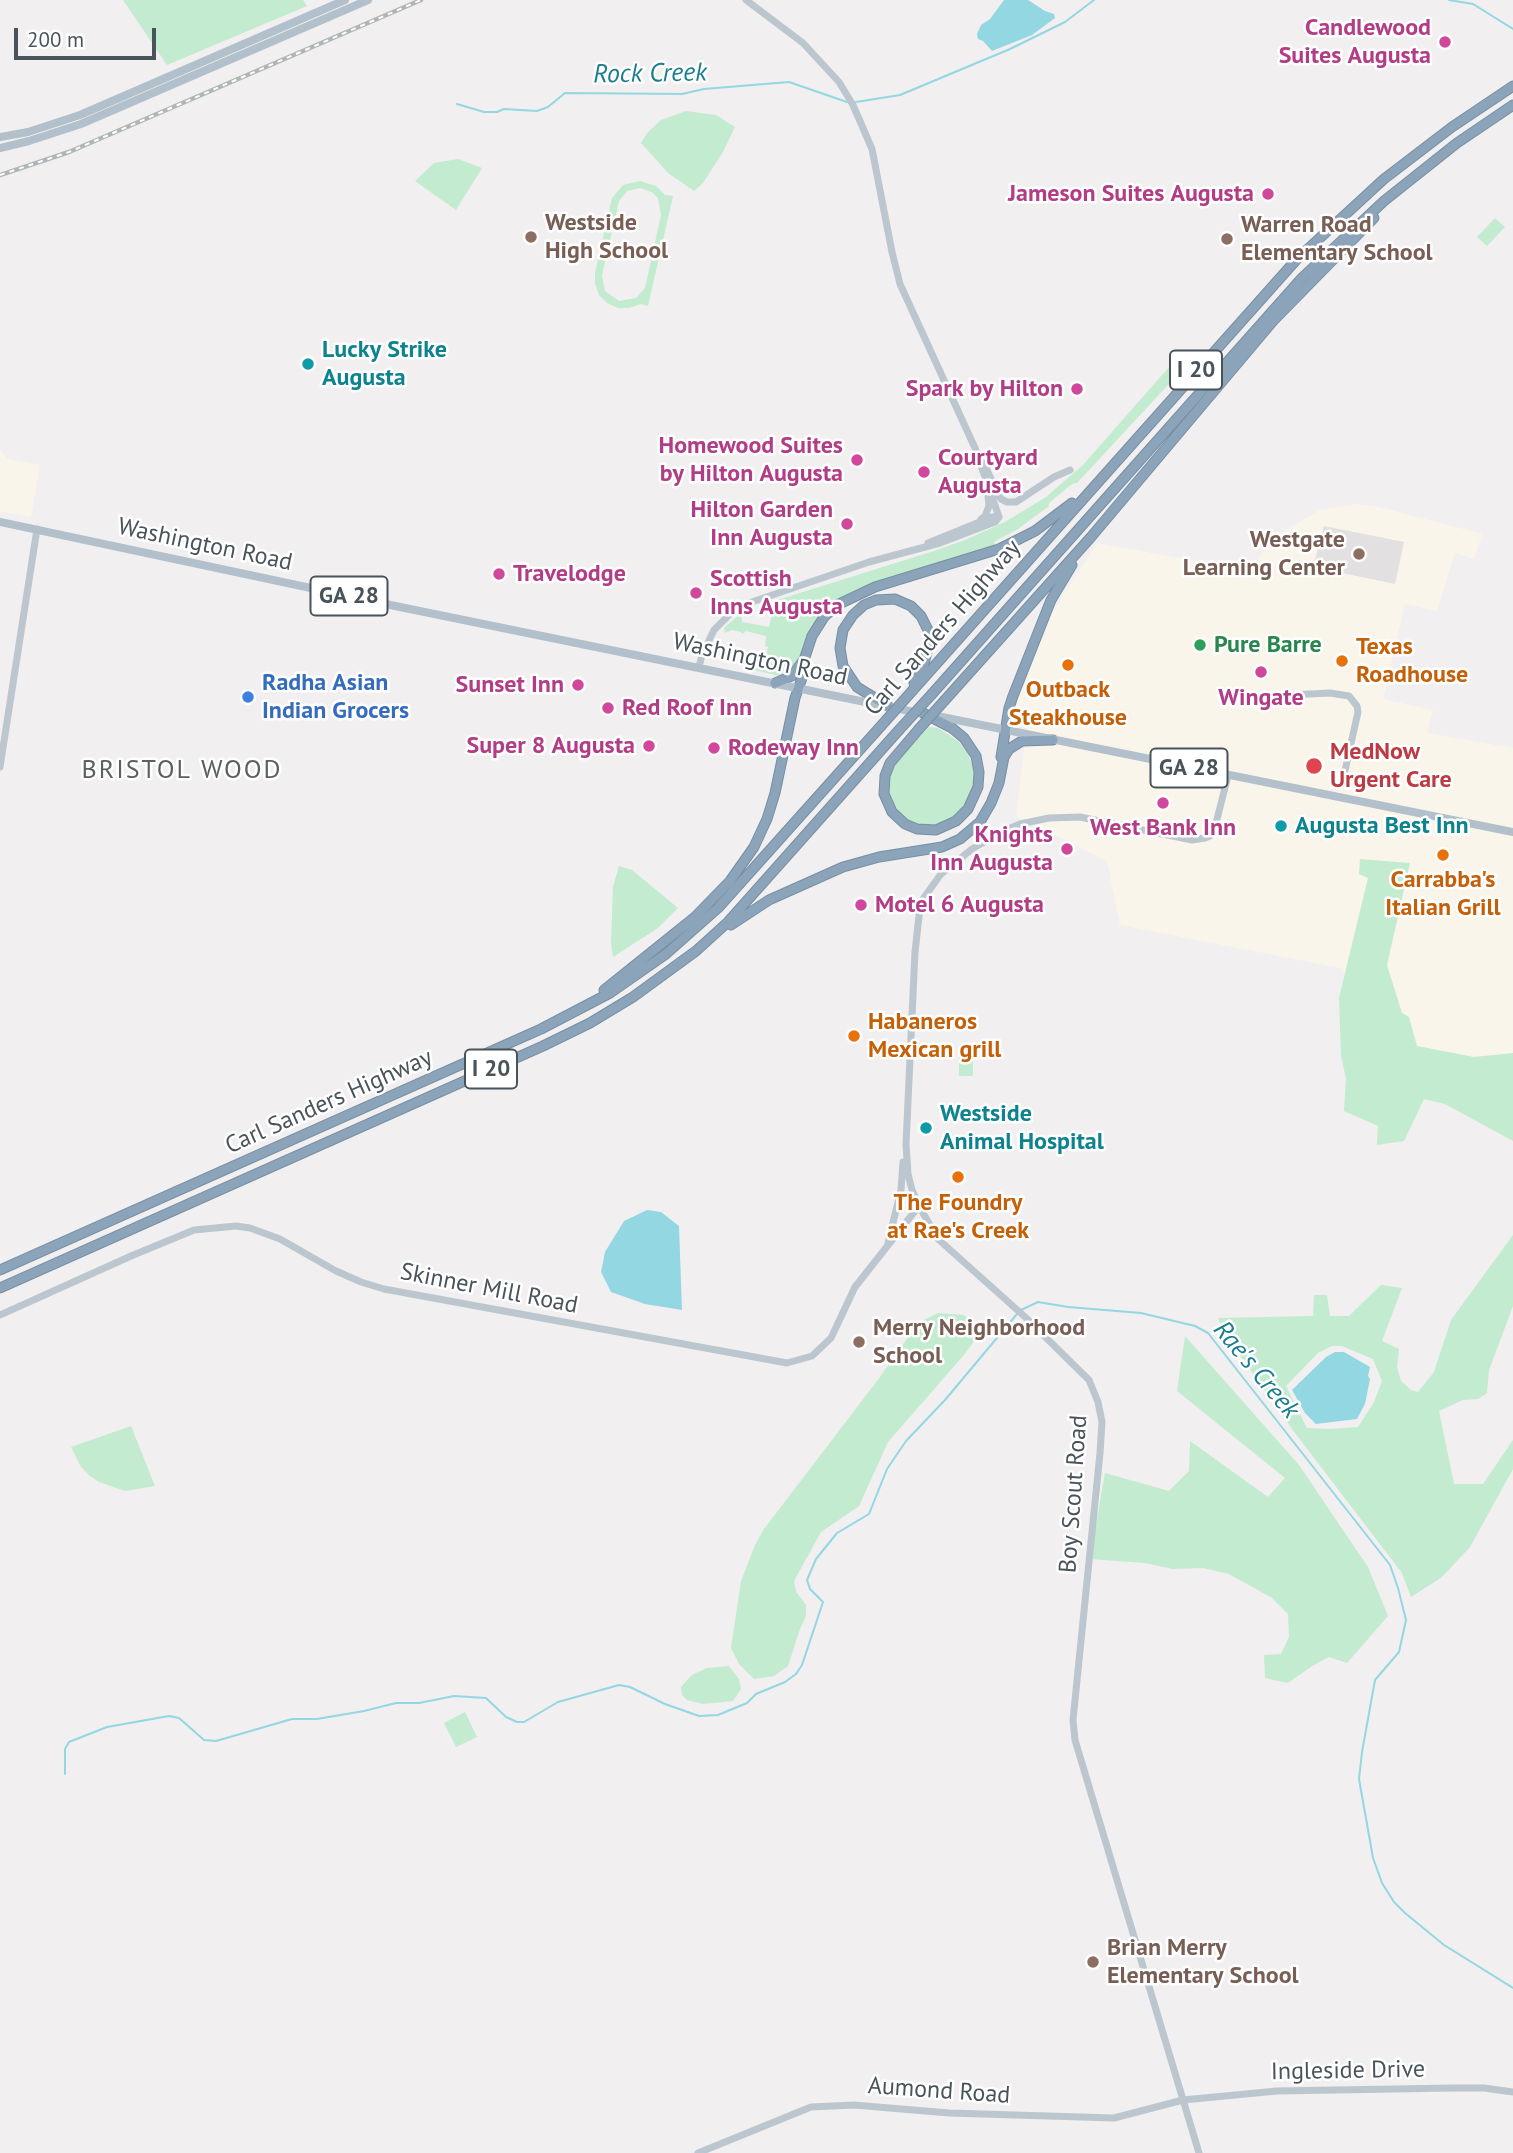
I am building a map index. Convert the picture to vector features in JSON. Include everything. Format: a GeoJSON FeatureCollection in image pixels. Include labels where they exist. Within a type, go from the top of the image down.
{"type":"FeatureCollection","features":[{"type":"Feature","properties":{"kind":"highway","name":"Carl Sanders Highway"},"geometry":{"type":"LineString","coordinates":[[0,1270],[580,1010],[633,978],[705,920],[742,883],[1268,290],[1321,236],[1417,153],[1513,86]]}},
{"type":"Feature","properties":{"kind":"highway","name":"Carl Sanders Highway"},"geometry":{"type":"LineString","coordinates":[[0,1288],[567,1034],[633,997],[696,951],[746,904],[1279,302],[1346,235],[1424,169],[1513,105]]}},
{"type":"Feature","properties":{"kind":"highway"},"geometry":{"type":"LineString","coordinates":[[923,713],[952,728],[964,738],[976,756],[979,772],[978,787],[968,809],[956,821],[936,830],[917,829],[905,824],[892,812],[884,794],[885,776],[890,763],[918,730],[945,700],[1091,537],[1280,313],[1347,243],[1396,199],[1424,169]]}},
{"type":"Feature","properties":{"kind":"highway"},"geometry":{"type":"LineString","coordinates":[[580,1010],[681,930],[747,861],[762,834],[772,806],[804,660],[812,636],[824,617],[837,605],[875,586],[986,554],[1022,538],[1057,516],[1107,471]]}},
{"type":"Feature","properties":{"kind":"highway"},"geometry":{"type":"LineString","coordinates":[[991,803],[1013,696],[1051,600],[1091,537]]}},
{"type":"Feature","properties":{"kind":"highway"},"geometry":{"type":"LineString","coordinates":[[888,706],[854,685],[842,661],[840,643],[843,630],[864,605],[876,600],[895,599],[911,606],[925,622],[929,632],[928,652],[911,690]]}},
{"type":"Feature","properties":{"kind":"highway"},"geometry":{"type":"LineString","coordinates":[[775,683],[792,676],[804,660]]}},
{"type":"Feature","properties":{"kind":"highway"},"geometry":{"type":"LineString","coordinates":[[696,951],[769,900],[830,872],[879,857],[953,843],[974,828],[991,803],[999,783],[1004,757],[1009,749],[1022,741],[1053,740]]}},
{"type":"Feature","properties":{"kind":"main road"},"geometry":{"type":"LineString","coordinates":[[0,137],[28,132],[80,115],[345,0]]}},
{"type":"Feature","properties":{"kind":"main road"},"geometry":{"type":"LineString","coordinates":[[0,148],[81,124],[368,0]]}},
{"type":"Feature","properties":{"kind":"main road","name":"Washington Road"},"geometry":{"type":"LineString","coordinates":[[0,522],[400,607],[1513,832]]}},
{"type":"Feature","properties":{"kind":"street"},"geometry":{"type":"LineString","coordinates":[[746,0],[803,43],[839,82],[853,105],[872,149],[900,284],[975,448],[999,517]]}},
{"type":"Feature","properties":{"kind":"street"},"geometry":{"type":"LineString","coordinates":[[975,448],[983,459],[997,493],[1007,502],[1016,502],[1054,477],[1070,470]]}},
{"type":"Feature","properties":{"kind":"street"},"geometry":{"type":"LineString","coordinates":[[976,523],[985,516],[989,506],[989,488]]}},
{"type":"Feature","properties":{"kind":"street"},"geometry":{"type":"LineString","coordinates":[[915,549],[976,523],[999,517]]}},
{"type":"Feature","properties":{"kind":"street"},"geometry":{"type":"LineString","coordinates":[[699,667],[714,630],[740,607],[769,594],[959,536],[995,522],[999,517]]}},
{"type":"Feature","properties":{"kind":"street"},"geometry":{"type":"LineString","coordinates":[[0,767],[37,529]]}},
{"type":"Feature","properties":{"kind":"street"},"geometry":{"type":"LineString","coordinates":[[1229,698],[1325,693],[1349,696],[1358,712],[1344,775]]}},
{"type":"Feature","properties":{"kind":"street","name":"Boy Scout Road"},"geometry":{"type":"LineString","coordinates":[[1199,2153],[1075,1740],[1075,1700],[1100,1453],[1102,1422],[1098,1402],[1089,1380],[1024,1316],[938,1239],[919,1206],[908,1174],[906,1144],[919,916],[923,899],[941,874],[969,851],[1001,832],[1020,824],[1049,818],[1080,817],[1192,840],[1205,838],[1213,832],[1217,822],[1228,776]]}},
{"type":"Feature","properties":{"kind":"street"},"geometry":{"type":"LineString","coordinates":[[888,1243],[901,1190],[906,1144]]}},
{"type":"Feature","properties":{"kind":"street","name":"Skinner Mill Road"},"geometry":{"type":"LineString","coordinates":[[0,1315],[131,1255],[194,1230],[236,1226],[250,1228],[279,1239],[336,1271],[384,1289],[787,1363],[811,1356],[831,1338],[848,1297],[919,1206]]}},
{"type":"Feature","properties":{"kind":"street","name":"Ingleside Drive"},"geometry":{"type":"LineString","coordinates":[[1183,2099],[1277,2091],[1391,2088],[1484,2088],[1513,2092]]}},
{"type":"Feature","properties":{"kind":"street","name":"Aumond Road"},"geometry":{"type":"LineString","coordinates":[[698,2153],[811,2107],[854,2105],[949,2113],[1114,2118],[1183,2099]]}},
{"type":"Feature","properties":{"kind":"shaded area"},"geometry":{"type":"Polygon","coordinates":[[[0,448],[7,459],[40,465],[31,517],[0,511],[0,448]]]}},
{"type":"Feature","properties":{"kind":"shaded area"},"geometry":{"type":"Polygon","coordinates":[[[1357,504],[1380,507],[1482,534],[1474,559],[1455,553],[1437,611],[1405,604],[1383,699],[1433,710],[1427,733],[1513,748],[1513,1069],[1407,1043],[1340,968],[1120,925],[1107,861],[1016,816],[1027,725],[1018,723],[1011,716],[1049,617],[1097,543],[1250,571],[1266,548],[1283,532],[1320,510],[1357,504]]]}},
{"type":"Feature","properties":{"kind":"shaded area","name":"Westgate Learning Center"},"geometry":{"type":"Polygon","coordinates":[[[1324,526],[1404,542],[1395,584],[1313,567],[1324,526]]]}},
{"type":"Feature","properties":{"kind":"green space"},"geometry":{"type":"Polygon","coordinates":[[[123,0],[303,0],[307,6],[167,65],[123,0]]]}},
{"type":"Feature","properties":{"kind":"green space"},"geometry":{"type":"Polygon","coordinates":[[[686,111],[716,115],[735,127],[723,152],[703,183],[694,191],[668,173],[641,143],[661,120],[686,111]]]}},
{"type":"Feature","properties":{"kind":"green space"},"geometry":{"type":"Polygon","coordinates":[[[458,159],[482,168],[456,210],[415,181],[434,163],[458,159]]]}},
{"type":"Feature","properties":{"kind":"green space"},"geometry":{"type":"Polygon","coordinates":[[[640,181],[656,186],[665,195],[673,196],[648,306],[641,304],[618,308],[599,295],[595,284],[595,273],[612,198],[623,185],[640,181]],[[640,188],[627,191],[619,201],[602,275],[605,291],[619,301],[636,298],[645,288],[661,215],[658,198],[652,192],[640,188]]]}},
{"type":"Feature","properties":{"kind":"green space"},"geometry":{"type":"Polygon","coordinates":[[[1495,218],[1505,227],[1487,246],[1477,237],[1495,218]]]}},
{"type":"Feature","properties":{"kind":"green space"},"geometry":{"type":"Polygon","coordinates":[[[1169,367],[1176,375],[1167,386],[1077,483],[1072,484],[1049,503],[1049,506],[1018,529],[994,542],[996,546],[864,587],[836,601],[811,628],[797,665],[791,673],[779,676],[750,669],[751,665],[765,660],[768,647],[765,646],[766,636],[746,631],[742,634],[732,630],[725,633],[724,628],[741,613],[742,622],[769,627],[774,606],[770,605],[771,602],[934,551],[1005,522],[1046,497],[1083,465],[1169,367]]]}},
{"type":"Feature","properties":{"kind":"green space"},"geometry":{"type":"Polygon","coordinates":[[[929,727],[938,728],[958,741],[973,766],[975,781],[969,797],[951,820],[932,826],[920,826],[895,811],[888,789],[892,768],[901,754],[929,727]]]}},
{"type":"Feature","properties":{"kind":"green space"},"geometry":{"type":"Polygon","coordinates":[[[1360,859],[1410,863],[1387,965],[1402,1013],[1409,1017],[1417,1046],[1474,1057],[1513,1053],[1513,1141],[1445,1104],[1424,1099],[1404,1141],[1377,1145],[1378,1126],[1344,1111],[1346,1079],[1341,1055],[1339,998],[1368,878],[1359,874],[1360,859]]]}},
{"type":"Feature","properties":{"kind":"green space"},"geometry":{"type":"Polygon","coordinates":[[[619,866],[632,870],[678,908],[658,928],[613,957],[613,887],[619,866]]]}},
{"type":"Feature","properties":{"kind":"green space"},"geometry":{"type":"Polygon","coordinates":[[[959,1052],[973,1052],[973,1076],[959,1076],[959,1052]]]}},
{"type":"Feature","properties":{"kind":"green space"},"geometry":{"type":"Polygon","coordinates":[[[1513,1235],[1513,1306],[1489,1370],[1487,1393],[1478,1399],[1463,1400],[1439,1411],[1454,1484],[1483,1484],[1513,1440],[1513,1469],[1470,1547],[1442,1577],[1411,1597],[1402,1573],[1295,1433],[1224,1333],[1218,1318],[1313,1316],[1314,1295],[1327,1295],[1330,1316],[1349,1316],[1381,1285],[1402,1288],[1382,1341],[1399,1349],[1397,1367],[1401,1381],[1411,1390],[1418,1392],[1434,1372],[1451,1320],[1513,1235]],[[1332,1346],[1318,1353],[1286,1386],[1307,1428],[1358,1427],[1374,1402],[1382,1381],[1373,1359],[1342,1346],[1332,1346]]]}},
{"type":"Feature","properties":{"kind":"green space"},"geometry":{"type":"Polygon","coordinates":[[[938,1313],[964,1315],[982,1331],[888,1442],[859,1506],[821,1532],[794,1581],[796,1592],[806,1605],[806,1616],[788,1666],[774,1676],[754,1679],[739,1664],[731,1648],[741,1581],[755,1545],[764,1529],[918,1323],[938,1313]]]}},
{"type":"Feature","properties":{"kind":"green space"},"geometry":{"type":"Polygon","coordinates":[[[1185,1336],[1299,1465],[1368,1567],[1388,1616],[1347,1663],[1329,1657],[1288,1683],[1265,1678],[1264,1655],[1281,1654],[1289,1637],[1288,1614],[1272,1598],[1229,1574],[1203,1568],[1173,1569],[1145,1563],[1090,1559],[1105,1473],[1169,1491],[1189,1471],[1190,1441],[1268,1497],[1285,1478],[1177,1391],[1185,1336]]]}},
{"type":"Feature","properties":{"kind":"green space"},"geometry":{"type":"Polygon","coordinates":[[[131,1426],[155,1486],[125,1491],[90,1476],[81,1467],[71,1447],[131,1426]]]}},
{"type":"Feature","properties":{"kind":"green space"},"geometry":{"type":"Polygon","coordinates":[[[729,1666],[739,1679],[741,1689],[733,1701],[703,1704],[687,1700],[682,1695],[681,1687],[692,1675],[707,1668],[729,1666]]]}},
{"type":"Feature","properties":{"kind":"green space"},"geometry":{"type":"Polygon","coordinates":[[[465,1712],[477,1737],[456,1747],[444,1723],[465,1712]]]}},
{"type":"Feature","properties":{"kind":"water"},"geometry":{"type":"Polygon","coordinates":[[[1004,0],[1028,0],[1054,14],[1055,18],[1032,35],[992,51],[978,39],[977,34],[981,25],[990,19],[1004,0]]]}},
{"type":"Feature","properties":{"kind":"water"},"geometry":{"type":"Polygon","coordinates":[[[647,1210],[661,1212],[679,1226],[682,1310],[645,1304],[611,1292],[601,1272],[605,1252],[624,1221],[647,1210]]]}},
{"type":"Feature","properties":{"kind":"water"},"geometry":{"type":"Polygon","coordinates":[[[1335,1352],[1344,1352],[1370,1367],[1365,1404],[1357,1419],[1316,1424],[1305,1413],[1292,1390],[1326,1357],[1335,1352]]]}},
{"type":"Feature","properties":{"kind":"waterway","name":"Rock Creek"},"geometry":{"type":"LineString","coordinates":[[856,102],[900,95],[1010,49],[1065,22],[1094,0]]}},
{"type":"Feature","properties":{"kind":"waterway","name":"Rock Creek"},"geometry":{"type":"LineString","coordinates":[[1449,0],[1473,4],[1513,29]]}},
{"type":"Feature","properties":{"kind":"waterway","name":"Rock Creek"},"geometry":{"type":"LineString","coordinates":[[457,104],[484,112],[504,109],[537,111],[548,107],[565,93],[682,94],[704,89],[789,82],[847,102]]}},
{"type":"Feature","properties":{"kind":"waterway","name":"Rae's Creek"},"geometry":{"type":"LineString","coordinates":[[1021,1310],[1038,1302],[1141,1313],[1195,1326],[1208,1333],[1390,1565],[1406,1620],[1399,1652],[1375,1680],[1362,1752],[1359,1779],[1373,1858],[1382,1883],[1405,1913],[1444,1945],[1513,1988]]}},
{"type":"Feature","properties":{"kind":"waterway"},"geometry":{"type":"LineString","coordinates":[[65,1774],[65,1749],[69,1742],[107,1727],[169,1716],[179,1718],[204,1740],[216,1741],[292,1719],[317,1719],[396,1703],[419,1703],[454,1696],[486,1698],[506,1717],[517,1722],[524,1722],[558,1702],[619,1685],[630,1687],[665,1704],[699,1716],[718,1715],[747,1703],[756,1694],[785,1682],[796,1674],[802,1665],[823,1602],[810,1589],[807,1580],[816,1559],[837,1533],[869,1514],[887,1469],[906,1441],[945,1400],[1017,1314]]}},
{"type":"Feature","properties":{"kind":"railway"},"geometry":{"type":"LineString","coordinates":[[0,175],[69,152],[421,0]]}},
{"type":"Feature","properties":{"kind":"place","name":"Candlewood Suites Augusta"},"geometry":{"type":"Point","coordinates":[1445,42]}},
{"type":"Feature","properties":{"kind":"place","name":"Jameson Suites Augusta"},"geometry":{"type":"Point","coordinates":[1268,194]}},
{"type":"Feature","properties":{"kind":"place","name":"Westside High School"},"geometry":{"type":"Point","coordinates":[531,237]}},
{"type":"Feature","properties":{"kind":"place","name":"Warren Road Elementary School"},"geometry":{"type":"Point","coordinates":[1227,239]}},
{"type":"Feature","properties":{"kind":"place","name":"Lucky Strike Augusta"},"geometry":{"type":"Point","coordinates":[308,364]}},
{"type":"Feature","properties":{"kind":"place","name":"Spark by Hilton"},"geometry":{"type":"Point","coordinates":[1077,389]}},
{"type":"Feature","properties":{"kind":"place","name":"Homewood Suites by Hilton Augusta"},"geometry":{"type":"Point","coordinates":[857,460]}},
{"type":"Feature","properties":{"kind":"place","name":"Courtyard Augusta"},"geometry":{"type":"Point","coordinates":[924,472]}},
{"type":"Feature","properties":{"kind":"place","name":"Hilton Garden Inn Augusta"},"geometry":{"type":"Point","coordinates":[847,524]}},
{"type":"Feature","properties":{"kind":"place","name":"Westgate Learning Center"},"geometry":{"type":"Point","coordinates":[1359,554]}},
{"type":"Feature","properties":{"kind":"place","name":"Travelodge"},"geometry":{"type":"Point","coordinates":[499,574]}},
{"type":"Feature","properties":{"kind":"place","name":"Scottish Inns Augusta"},"geometry":{"type":"Point","coordinates":[696,593]}},
{"type":"Feature","properties":{"kind":"place","name":"Pure Barre"},"geometry":{"type":"Point","coordinates":[1200,645]}},
{"type":"Feature","properties":{"kind":"place","name":"Texas Roadhouse"},"geometry":{"type":"Point","coordinates":[1342,661]}},
{"type":"Feature","properties":{"kind":"place","name":"Outback Steakhouse"},"geometry":{"type":"Point","coordinates":[1068,665]}},
{"type":"Feature","properties":{"kind":"place","name":"Wingate"},"geometry":{"type":"Point","coordinates":[1261,672]}},
{"type":"Feature","properties":{"kind":"place","name":"Sunset Inn"},"geometry":{"type":"Point","coordinates":[578,685]}},
{"type":"Feature","properties":{"kind":"place","name":"Radha Asian Indian Grocers"},"geometry":{"type":"Point","coordinates":[248,697]}},
{"type":"Feature","properties":{"kind":"place","name":"Red Roof Inn"},"geometry":{"type":"Point","coordinates":[608,708]}},
{"type":"Feature","properties":{"kind":"place","name":"Super 8 Augusta"},"geometry":{"type":"Point","coordinates":[649,746]}},
{"type":"Feature","properties":{"kind":"place","name":"Rodeway Inn"},"geometry":{"type":"Point","coordinates":[714,748]}},
{"type":"Feature","properties":{"kind":"place","name":"MedNow Urgent Care"},"geometry":{"type":"Point","coordinates":[1314,766]}},
{"type":"Feature","properties":{"kind":"place","name":"West Bank Inn"},"geometry":{"type":"Point","coordinates":[1163,803]}},
{"type":"Feature","properties":{"kind":"place","name":"Augusta Best Inn"},"geometry":{"type":"Point","coordinates":[1281,826]}},
{"type":"Feature","properties":{"kind":"place","name":"Knights Inn Augusta"},"geometry":{"type":"Point","coordinates":[1067,849]}},
{"type":"Feature","properties":{"kind":"place","name":"Carrabba's Italian Grill"},"geometry":{"type":"Point","coordinates":[1443,855]}},
{"type":"Feature","properties":{"kind":"place","name":"Motel 6 Augusta"},"geometry":{"type":"Point","coordinates":[861,905]}},
{"type":"Feature","properties":{"kind":"place","name":"Habaneros Mexican grill"},"geometry":{"type":"Point","coordinates":[854,1036]}},
{"type":"Feature","properties":{"kind":"place","name":"Westside Animal Hospital"},"geometry":{"type":"Point","coordinates":[926,1128]}},
{"type":"Feature","properties":{"kind":"place","name":"The Foundry at Rae's Creek"},"geometry":{"type":"Point","coordinates":[958,1177]}},
{"type":"Feature","properties":{"kind":"place","name":"Merry Neighborhood School"},"geometry":{"type":"Point","coordinates":[859,1342]}},
{"type":"Feature","properties":{"kind":"place","name":"Brian Merry Elementary School"},"geometry":{"type":"Point","coordinates":[1093,1962]}},
{"type":"Feature","properties":{"kind":"district","name":"BRISTOL WOOD"},"geometry":{"type":"Point","coordinates":[182,771]}}]}
